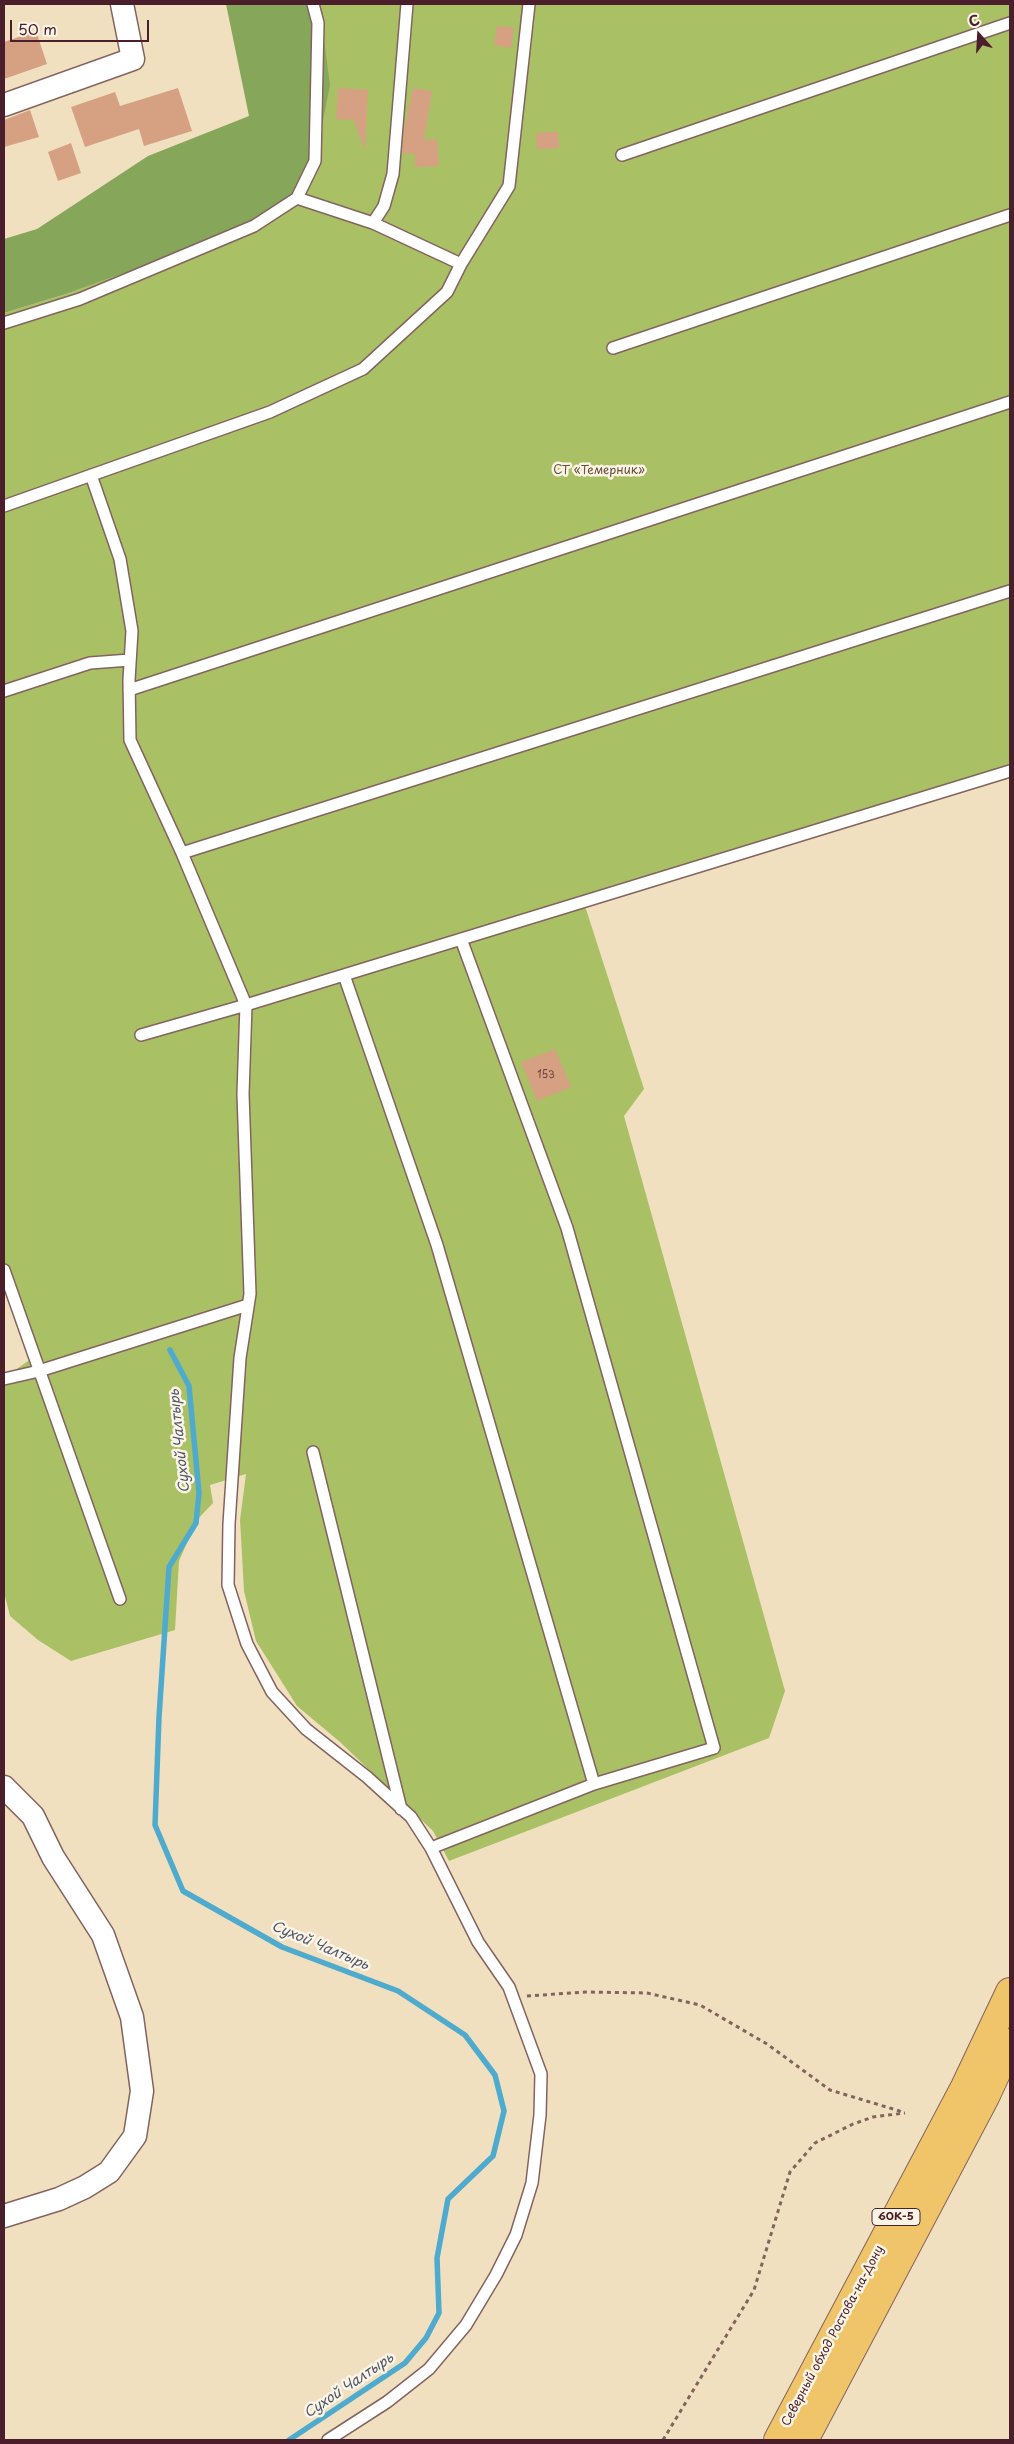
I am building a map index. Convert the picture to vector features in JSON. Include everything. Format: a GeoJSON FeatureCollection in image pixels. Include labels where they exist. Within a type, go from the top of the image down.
{"type":"FeatureCollection","features":[{"type":"Feature","properties":{"kind":"highway","name":"Северный обход Ростова-на-Дону"},"geometry":{"type":"LineString","coordinates":[[778,2440],[965,2087],[1010,1992]]}},
{"type":"Feature","properties":{"kind":"highway","name":"Северный обход Ростова-на-Дону"},"geometry":{"type":"LineString","coordinates":[[804,2440],[985,2097],[1010,2043]]}},
{"type":"Feature","properties":{"kind":"street"},"geometry":{"type":"LineString","coordinates":[[4,105],[133,59],[122,4]]}},
{"type":"Feature","properties":{"kind":"street"},"geometry":{"type":"LineString","coordinates":[[4,1787],[33,1816],[53,1857],[103,1935],[132,2017],[142,2091],[135,2136],[109,2172],[85,2187],[59,2199],[4,2216]]}},
{"type":"Feature","properties":{"kind":"lane"},"geometry":{"type":"LineString","coordinates":[[4,324],[80,299],[254,226],[297,198],[315,161],[318,23],[313,4]]}},
{"type":"Feature","properties":{"kind":"lane"},"geometry":{"type":"LineString","coordinates":[[373,223],[384,206],[392,174],[408,4]]}},
{"type":"Feature","properties":{"kind":"lane"},"geometry":{"type":"LineString","coordinates":[[4,506],[270,412],[363,369],[447,292],[461,264],[509,186],[529,4]]}},
{"type":"Feature","properties":{"kind":"lane"},"geometry":{"type":"LineString","coordinates":[[622,155],[1010,23]]}},
{"type":"Feature","properties":{"kind":"lane"},"geometry":{"type":"LineString","coordinates":[[297,198],[373,223],[461,264]]}},
{"type":"Feature","properties":{"kind":"lane"},"geometry":{"type":"LineString","coordinates":[[612,348],[1010,215]]}},
{"type":"Feature","properties":{"kind":"lane"},"geometry":{"type":"LineString","coordinates":[[129,690],[1010,402]]}},
{"type":"Feature","properties":{"kind":"lane"},"geometry":{"type":"LineString","coordinates":[[91,475],[120,559],[132,630],[129,690],[130,740],[182,853],[246,1005],[243,1094],[250,1294],[240,1358],[229,1524],[228,1585],[247,1644],[272,1692],[306,1729],[367,1777],[411,1817],[431,1848],[478,1942],[509,1987],[541,2074],[540,2115],[532,2183],[516,2235],[466,2325],[429,2369],[387,2402],[328,2440]]}},
{"type":"Feature","properties":{"kind":"lane"},"geometry":{"type":"LineString","coordinates":[[182,853],[1010,591]]}},
{"type":"Feature","properties":{"kind":"lane"},"geometry":{"type":"LineString","coordinates":[[4,691],[90,663],[130,660]]}},
{"type":"Feature","properties":{"kind":"lane"},"geometry":{"type":"LineString","coordinates":[[141,1035],[246,1005],[1010,771]]}},
{"type":"Feature","properties":{"kind":"lane"},"geometry":{"type":"LineString","coordinates":[[431,1848],[594,1784],[714,1748],[567,1228],[461,939]]}},
{"type":"Feature","properties":{"kind":"lane"},"geometry":{"type":"LineString","coordinates":[[344,975],[437,1245],[594,1784]]}},
{"type":"Feature","properties":{"kind":"lane"},"geometry":{"type":"LineString","coordinates":[[4,1270],[120,1599]]}},
{"type":"Feature","properties":{"kind":"lane"},"geometry":{"type":"LineString","coordinates":[[4,1379],[39,1371],[248,1304]]}},
{"type":"Feature","properties":{"kind":"lane"},"geometry":{"type":"LineString","coordinates":[[313,1452],[402,1809]]}},
{"type":"Feature","properties":{"kind":"path"},"geometry":{"type":"LineString","coordinates":[[513,1997],[586,1992],[647,1993],[700,2005],[766,2044],[830,2090],[906,2113],[873,2117],[815,2143],[790,2172],[754,2290],[663,2440]]}},
{"type":"Feature","properties":{"kind":"green space"},"geometry":{"type":"Polygon","coordinates":[[[226,4],[319,4],[330,85],[315,161],[288,202],[254,226],[66,294],[4,313],[4,239],[37,229],[148,156],[249,116],[226,4]]]}},
{"type":"Feature","properties":{"kind":"green space","name":"СТ «Темерник»"},"geometry":{"type":"Polygon","coordinates":[[[319,4],[1010,4],[1010,778],[585,906],[644,1089],[624,1116],[785,1691],[769,1738],[449,1861],[433,1831],[340,1742],[297,1706],[256,1641],[244,1591],[240,1520],[246,1474],[210,1485],[213,1503],[197,1520],[179,1561],[175,1630],[71,1661],[38,1640],[10,1616],[4,1592],[4,1378],[35,1356],[4,1273],[4,313],[66,294],[246,227],[319,4]]]}},
{"type":"Feature","properties":{"kind":"building"},"geometry":{"type":"Polygon","coordinates":[[[497,26],[514,28],[511,48],[494,45],[497,26]]]}},
{"type":"Feature","properties":{"kind":"building"},"geometry":{"type":"Polygon","coordinates":[[[36,31],[47,64],[4,79],[4,42],[36,31]]]}},
{"type":"Feature","properties":{"kind":"building"},"geometry":{"type":"Polygon","coordinates":[[[178,88],[192,131],[144,146],[139,129],[85,147],[71,107],[115,92],[120,106],[178,88]]]}},
{"type":"Feature","properties":{"kind":"building"},"geometry":{"type":"Polygon","coordinates":[[[338,88],[368,90],[365,151],[354,120],[336,119],[338,88]]]}},
{"type":"Feature","properties":{"kind":"building"},"geometry":{"type":"Polygon","coordinates":[[[413,88],[432,91],[424,140],[437,139],[439,166],[415,167],[415,154],[402,153],[404,130],[413,88]]]}},
{"type":"Feature","properties":{"kind":"building"},"geometry":{"type":"Polygon","coordinates":[[[30,110],[39,137],[4,147],[4,120],[30,110]]]}},
{"type":"Feature","properties":{"kind":"building"},"geometry":{"type":"Polygon","coordinates":[[[558,132],[559,148],[537,149],[536,133],[558,132]]]}},
{"type":"Feature","properties":{"kind":"building"},"geometry":{"type":"Polygon","coordinates":[[[71,143],[81,173],[58,181],[48,152],[71,143]]]}},
{"type":"Feature","properties":{"kind":"building"},"geometry":{"type":"Polygon","coordinates":[[[555,1049],[571,1087],[537,1101],[521,1062],[555,1049]]]}},
{"type":"Feature","properties":{"kind":"waterway","name":"Сухой Чалтырь"},"geometry":{"type":"LineString","coordinates":[[170,1350],[189,1386],[199,1493],[196,1523],[169,1567],[159,1717],[155,1825],[183,1891],[282,1947],[398,1991],[465,2035],[495,2075],[504,2111],[493,2156],[448,2199],[437,2258],[439,2313],[426,2338],[405,2363],[289,2440]]}}]}
